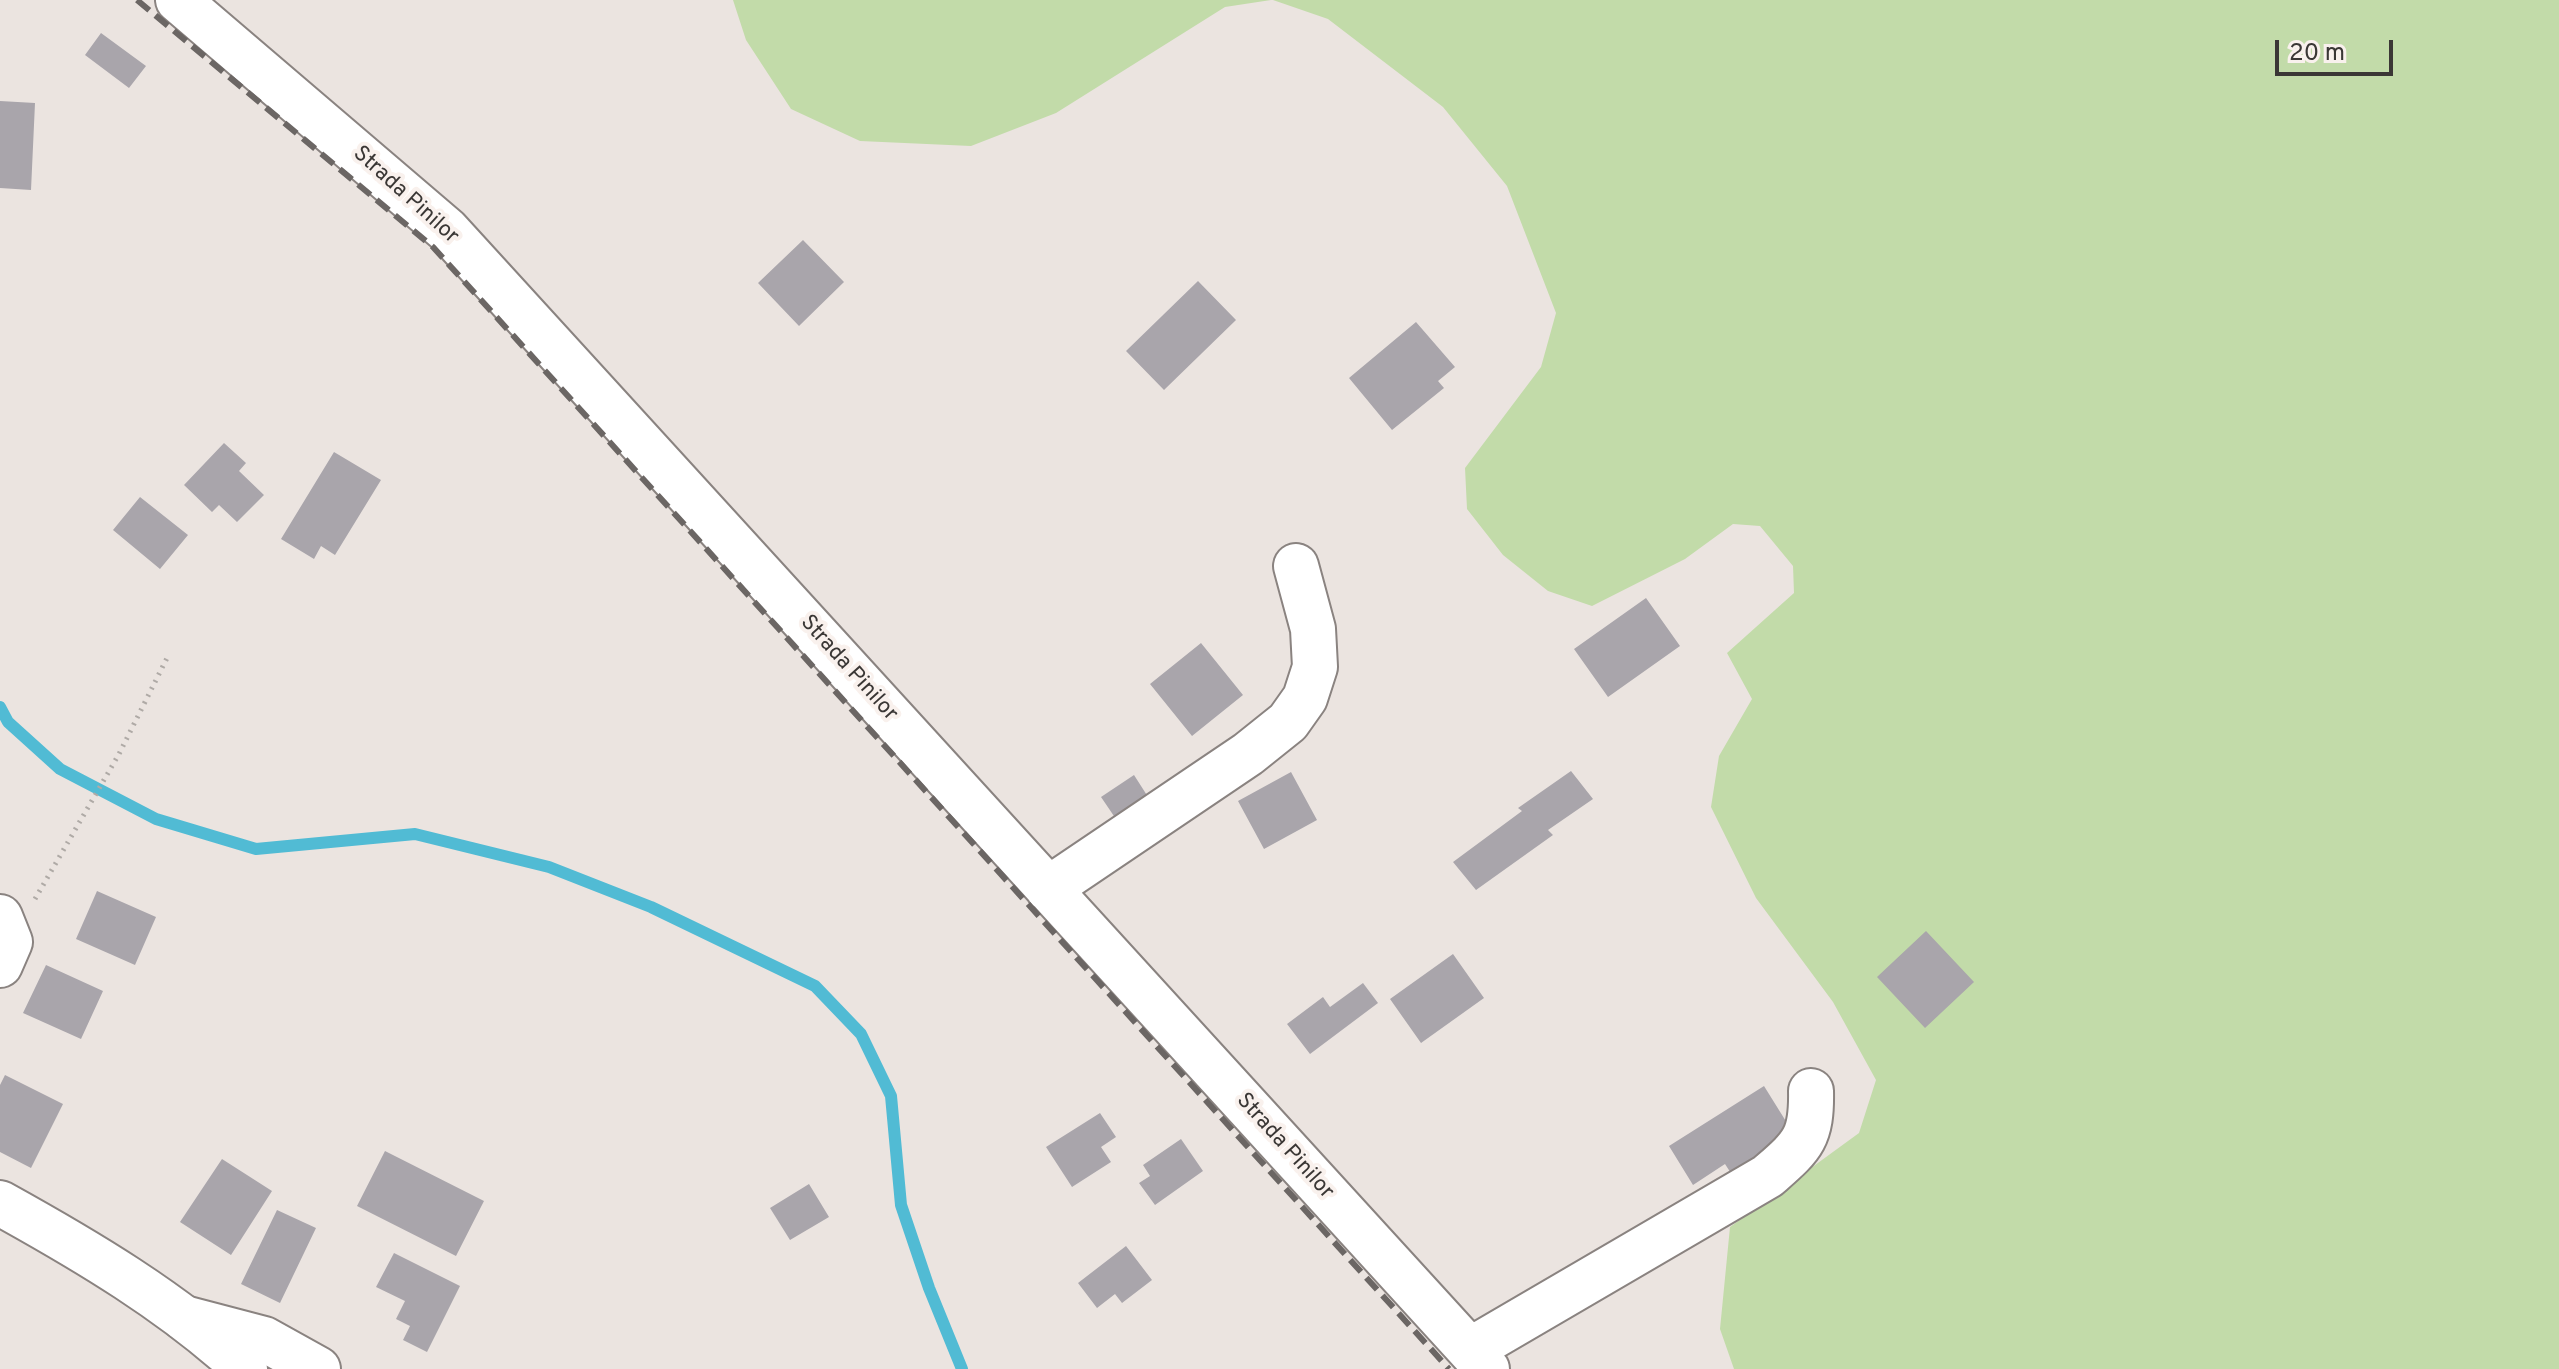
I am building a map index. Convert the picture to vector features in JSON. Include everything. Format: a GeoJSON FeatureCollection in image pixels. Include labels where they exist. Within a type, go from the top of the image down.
{"type":"FeatureCollection","features":[{"type":"Feature","properties":{"kind":"street","name":"Strada Pinilor"},"geometry":{"type":"LineString","coordinates":[[178,0],[447,230],[1478,1360]]}},
{"type":"Feature","properties":{"kind":"street"},"geometry":{"type":"LineString","coordinates":[[1048,889],[1248,754],[1288,722],[1305,698],[1315,667],[1313,629],[1296,566]]}},
{"type":"Feature","properties":{"kind":"street"},"geometry":{"type":"LineString","coordinates":[[1478,1360],[1768,1176],[1801,1146],[1812,1118],[1811,1091]]}},
{"type":"Feature","properties":{"kind":"street"},"geometry":{"type":"LineString","coordinates":[[0,1203],[110,1267],[184,1318],[245,1369]]}},
{"type":"Feature","properties":{"kind":"street"},"geometry":{"type":"LineString","coordinates":[[184,1318],[264,1339],[318,1369]]}},
{"type":"Feature","properties":{"kind":"path"},"geometry":{"type":"LineString","coordinates":[[3,942],[67,844],[119,754],[169,654]]}},
{"type":"Feature","properties":{"kind":"green space"},"geometry":{"type":"Polygon","coordinates":[[[733,0],[1271,0],[1225,7],[1056,113],[971,146],[860,141],[791,109],[746,40],[733,0]]]}},
{"type":"Feature","properties":{"kind":"green space"},"geometry":{"type":"Polygon","coordinates":[[[1273,0],[2559,0],[2559,1369],[1734,1369],[1720,1329],[1730,1227],[1859,1133],[1876,1080],[1833,1002],[1756,898],[1711,807],[1719,756],[1752,699],[1727,653],[1794,593],[1793,566],[1760,526],[1733,524],[1685,559],[1592,606],[1548,591],[1503,555],[1467,509],[1465,468],[1541,367],[1556,313],[1507,186],[1443,107],[1328,19],[1273,0]]]}},
{"type":"Feature","properties":{"kind":"building"},"geometry":{"type":"Polygon","coordinates":[[[101,33],[146,66],[129,88],[85,55],[101,33]]]}},
{"type":"Feature","properties":{"kind":"building"},"geometry":{"type":"Polygon","coordinates":[[[0,101],[35,103],[31,190],[0,188],[0,101]]]}},
{"type":"Feature","properties":{"kind":"building"},"geometry":{"type":"Polygon","coordinates":[[[803,240],[844,282],[799,326],[758,283],[803,240]]]}},
{"type":"Feature","properties":{"kind":"building"},"geometry":{"type":"Polygon","coordinates":[[[1198,281],[1236,320],[1164,390],[1126,351],[1198,281]]]}},
{"type":"Feature","properties":{"kind":"building"},"geometry":{"type":"Polygon","coordinates":[[[1416,322],[1455,367],[1438,381],[1444,388],[1392,430],[1349,378],[1416,322]]]}},
{"type":"Feature","properties":{"kind":"building"},"geometry":{"type":"Polygon","coordinates":[[[224,443],[246,463],[239,471],[264,495],[237,522],[219,505],[212,512],[184,485],[224,443]]]}},
{"type":"Feature","properties":{"kind":"building"},"geometry":{"type":"Polygon","coordinates":[[[334,452],[381,480],[335,555],[321,546],[314,559],[281,539],[334,452]]]}},
{"type":"Feature","properties":{"kind":"building"},"geometry":{"type":"Polygon","coordinates":[[[140,497],[188,535],[160,569],[113,530],[140,497]]]}},
{"type":"Feature","properties":{"kind":"building"},"geometry":{"type":"Polygon","coordinates":[[[1646,598],[1680,646],[1608,697],[1574,649],[1646,598]]]}},
{"type":"Feature","properties":{"kind":"building"},"geometry":{"type":"Polygon","coordinates":[[[1201,643],[1243,695],[1192,736],[1150,684],[1201,643]]]}},
{"type":"Feature","properties":{"kind":"building"},"geometry":{"type":"Polygon","coordinates":[[[1571,771],[1593,799],[1548,830],[1553,835],[1476,890],[1453,862],[1522,811],[1518,808],[1571,771]]]}},
{"type":"Feature","properties":{"kind":"building"},"geometry":{"type":"Polygon","coordinates":[[[1291,772],[1317,820],[1264,849],[1238,801],[1291,772]]]}},
{"type":"Feature","properties":{"kind":"building"},"geometry":{"type":"Polygon","coordinates":[[[1134,775],[1150,800],[1118,822],[1101,797],[1134,775]]]}},
{"type":"Feature","properties":{"kind":"building"},"geometry":{"type":"Polygon","coordinates":[[[97,891],[156,917],[135,965],[76,939],[97,891]]]}},
{"type":"Feature","properties":{"kind":"building"},"geometry":{"type":"Polygon","coordinates":[[[1926,931],[1974,982],[1925,1028],[1877,977],[1926,931]]]}},
{"type":"Feature","properties":{"kind":"building"},"geometry":{"type":"Polygon","coordinates":[[[1453,954],[1484,998],[1421,1043],[1390,999],[1453,954]]]}},
{"type":"Feature","properties":{"kind":"building"},"geometry":{"type":"Polygon","coordinates":[[[46,965],[103,991],[81,1039],[23,1013],[46,965]]]}},
{"type":"Feature","properties":{"kind":"building"},"geometry":{"type":"Polygon","coordinates":[[[1363,983],[1378,1003],[1310,1054],[1287,1024],[1323,997],[1330,1007],[1363,983]]]}},
{"type":"Feature","properties":{"kind":"building"},"geometry":{"type":"Polygon","coordinates":[[[5,1075],[63,1104],[31,1168],[0,1152],[0,1085],[5,1075]]]}},
{"type":"Feature","properties":{"kind":"building"},"geometry":{"type":"Polygon","coordinates":[[[1764,1086],[1792,1131],[1736,1181],[1725,1164],[1693,1185],[1669,1146],[1764,1086]]]}},
{"type":"Feature","properties":{"kind":"building"},"geometry":{"type":"Polygon","coordinates":[[[1100,1113],[1116,1137],[1101,1147],[1111,1162],[1072,1187],[1046,1147],[1100,1113]]]}},
{"type":"Feature","properties":{"kind":"building"},"geometry":{"type":"Polygon","coordinates":[[[1181,1139],[1203,1171],[1155,1205],[1139,1183],[1150,1176],[1143,1165],[1181,1139]]]}},
{"type":"Feature","properties":{"kind":"building"},"geometry":{"type":"Polygon","coordinates":[[[385,1151],[484,1201],[456,1256],[357,1206],[385,1151]]]}},
{"type":"Feature","properties":{"kind":"building"},"geometry":{"type":"Polygon","coordinates":[[[222,1159],[272,1191],[231,1255],[180,1222],[222,1159]]]}},
{"type":"Feature","properties":{"kind":"building"},"geometry":{"type":"Polygon","coordinates":[[[809,1184],[829,1217],[790,1240],[770,1208],[809,1184]]]}},
{"type":"Feature","properties":{"kind":"building"},"geometry":{"type":"Polygon","coordinates":[[[277,1210],[316,1228],[280,1303],[241,1284],[277,1210]]]}},
{"type":"Feature","properties":{"kind":"building"},"geometry":{"type":"Polygon","coordinates":[[[1126,1246],[1152,1280],[1122,1303],[1115,1294],[1097,1308],[1078,1283],[1126,1246]]]}},
{"type":"Feature","properties":{"kind":"building"},"geometry":{"type":"Polygon","coordinates":[[[394,1253],[460,1286],[427,1352],[403,1340],[410,1326],[396,1319],[405,1301],[376,1287],[394,1253]]]}},
{"type":"Feature","properties":{"kind":"waterway"},"geometry":{"type":"LineString","coordinates":[[0,707],[8,722],[60,769],[156,819],[256,849],[415,834],[549,867],[651,907],[815,986],[861,1034],[891,1096],[901,1205],[929,1288],[962,1369]]}},
{"type":"Feature","properties":{"kind":"railway"},"geometry":{"type":"LineString","coordinates":[[137,0],[433,247],[1449,1369]]}}]}
